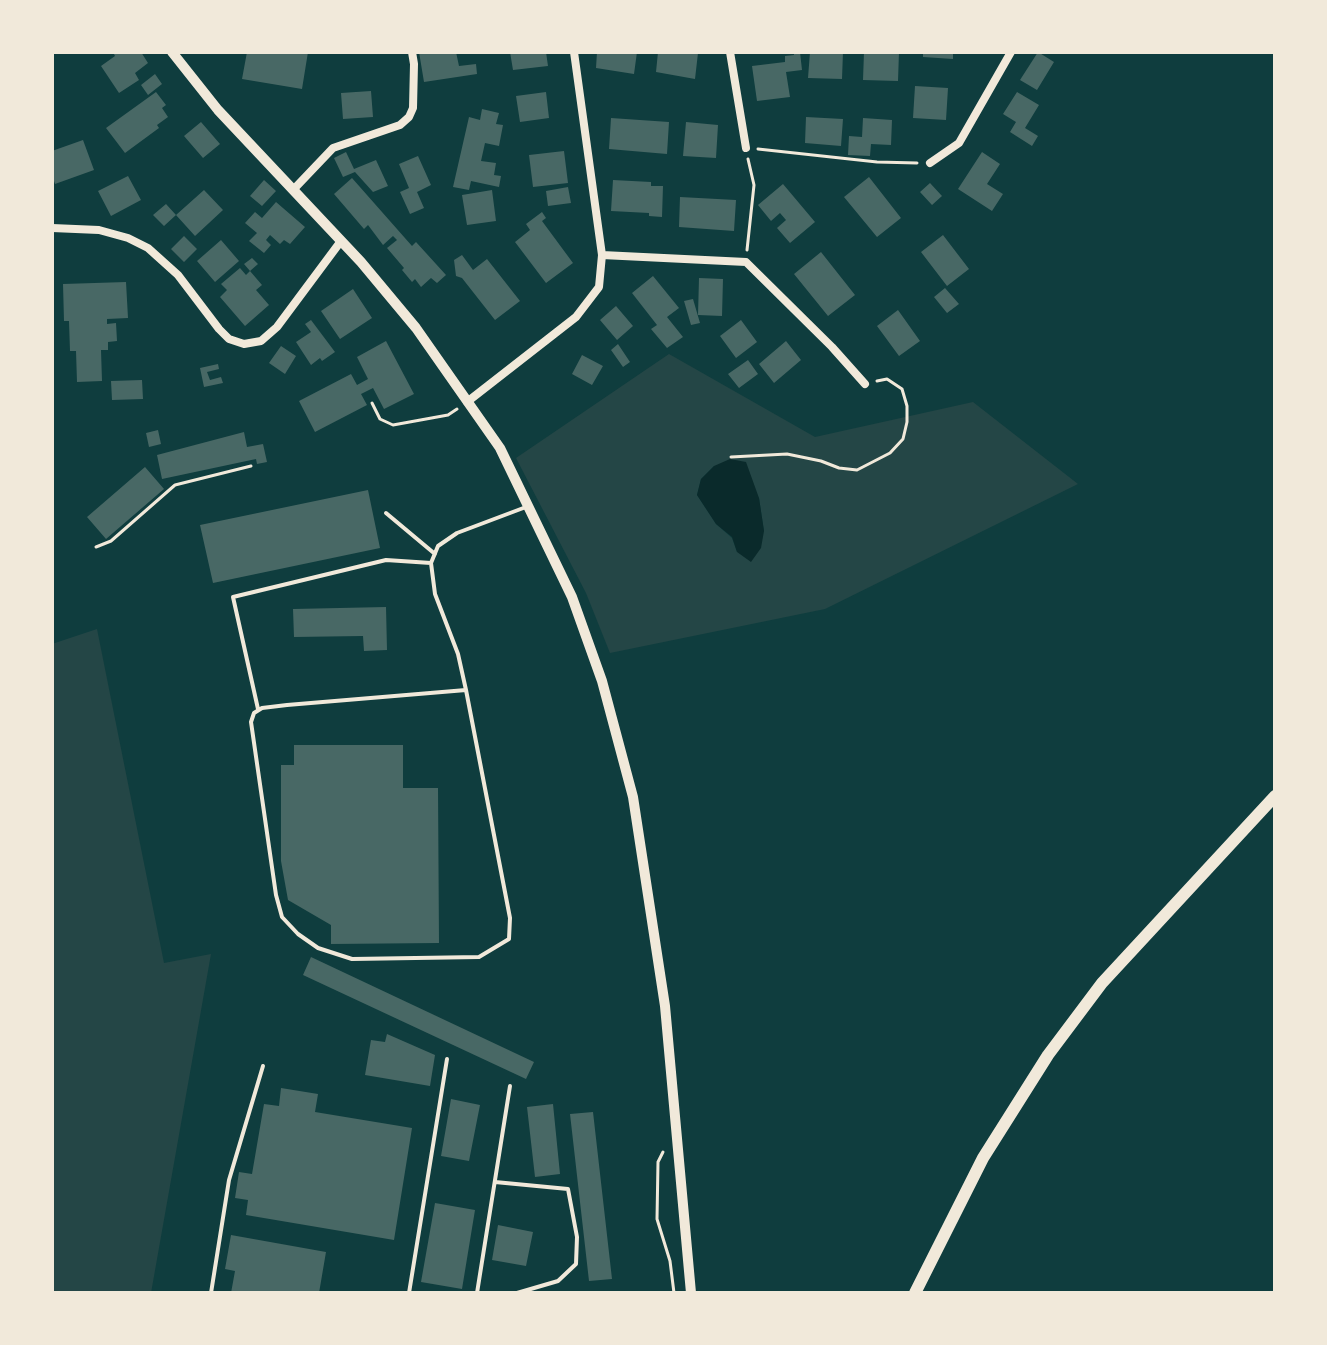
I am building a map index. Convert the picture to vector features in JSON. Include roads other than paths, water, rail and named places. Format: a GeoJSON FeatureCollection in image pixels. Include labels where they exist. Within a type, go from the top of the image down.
{"type":"FeatureCollection","features":[{"type":"Feature","properties":{"kind":"main road"},"geometry":{"type":"LineString","coordinates":[[915,1293],[983,1158],[1048,1055],[1102,983],[1275,796]]}},
{"type":"Feature","properties":{"kind":"street"},"geometry":{"type":"LineString","coordinates":[[172,52],[218,110],[341,241],[416,328],[500,448],[572,597],[602,681],[633,797],[665,1006],[691,1293]]}},
{"type":"Feature","properties":{"kind":"street"},"geometry":{"type":"LineString","coordinates":[[293,190],[333,148],[400,125],[409,117],[413,108],[412,52]]}},
{"type":"Feature","properties":{"kind":"street"},"geometry":{"type":"LineString","coordinates":[[467,402],[576,317],[599,287],[602,255],[574,52]]}},
{"type":"Feature","properties":{"kind":"street"},"geometry":{"type":"LineString","coordinates":[[730,52],[746,148]]}},
{"type":"Feature","properties":{"kind":"street"},"geometry":{"type":"LineString","coordinates":[[930,163],[959,143],[1011,52]]}},
{"type":"Feature","properties":{"kind":"street"},"geometry":{"type":"LineString","coordinates":[[52,228],[99,230],[128,238],[148,248],[178,275],[229,339],[244,344],[261,341],[277,327],[341,241]]}},
{"type":"Feature","properties":{"kind":"street"},"geometry":{"type":"LineString","coordinates":[[602,255],[746,262],[865,384]]}},
{"type":"Feature","properties":{"kind":"lane"},"geometry":{"type":"LineString","coordinates":[[466,690],[287,705],[254,713],[251,722],[276,895],[282,917],[298,934],[318,948],[352,959],[479,957],[509,939],[510,918],[466,690],[458,654],[435,594],[431,563],[438,546],[457,533],[528,507]]}},
{"type":"Feature","properties":{"kind":"lane"},"geometry":{"type":"LineString","coordinates":[[386,513],[435,554]]}},
{"type":"Feature","properties":{"kind":"lane"},"geometry":{"type":"LineString","coordinates":[[258,710],[233,597],[386,560],[431,563]]}},
{"type":"Feature","properties":{"kind":"lane"},"geometry":{"type":"LineString","coordinates":[[409,1293],[447,1059]]}},
{"type":"Feature","properties":{"kind":"lane"},"geometry":{"type":"LineString","coordinates":[[211,1293],[229,1180],[263,1066]]}},
{"type":"Feature","properties":{"kind":"lane"},"geometry":{"type":"LineString","coordinates":[[477,1293],[510,1086]]}},
{"type":"Feature","properties":{"kind":"lane"},"geometry":{"type":"LineString","coordinates":[[495,1182],[568,1189],[577,1237],[576,1264],[558,1281],[517,1293]]}}]}
